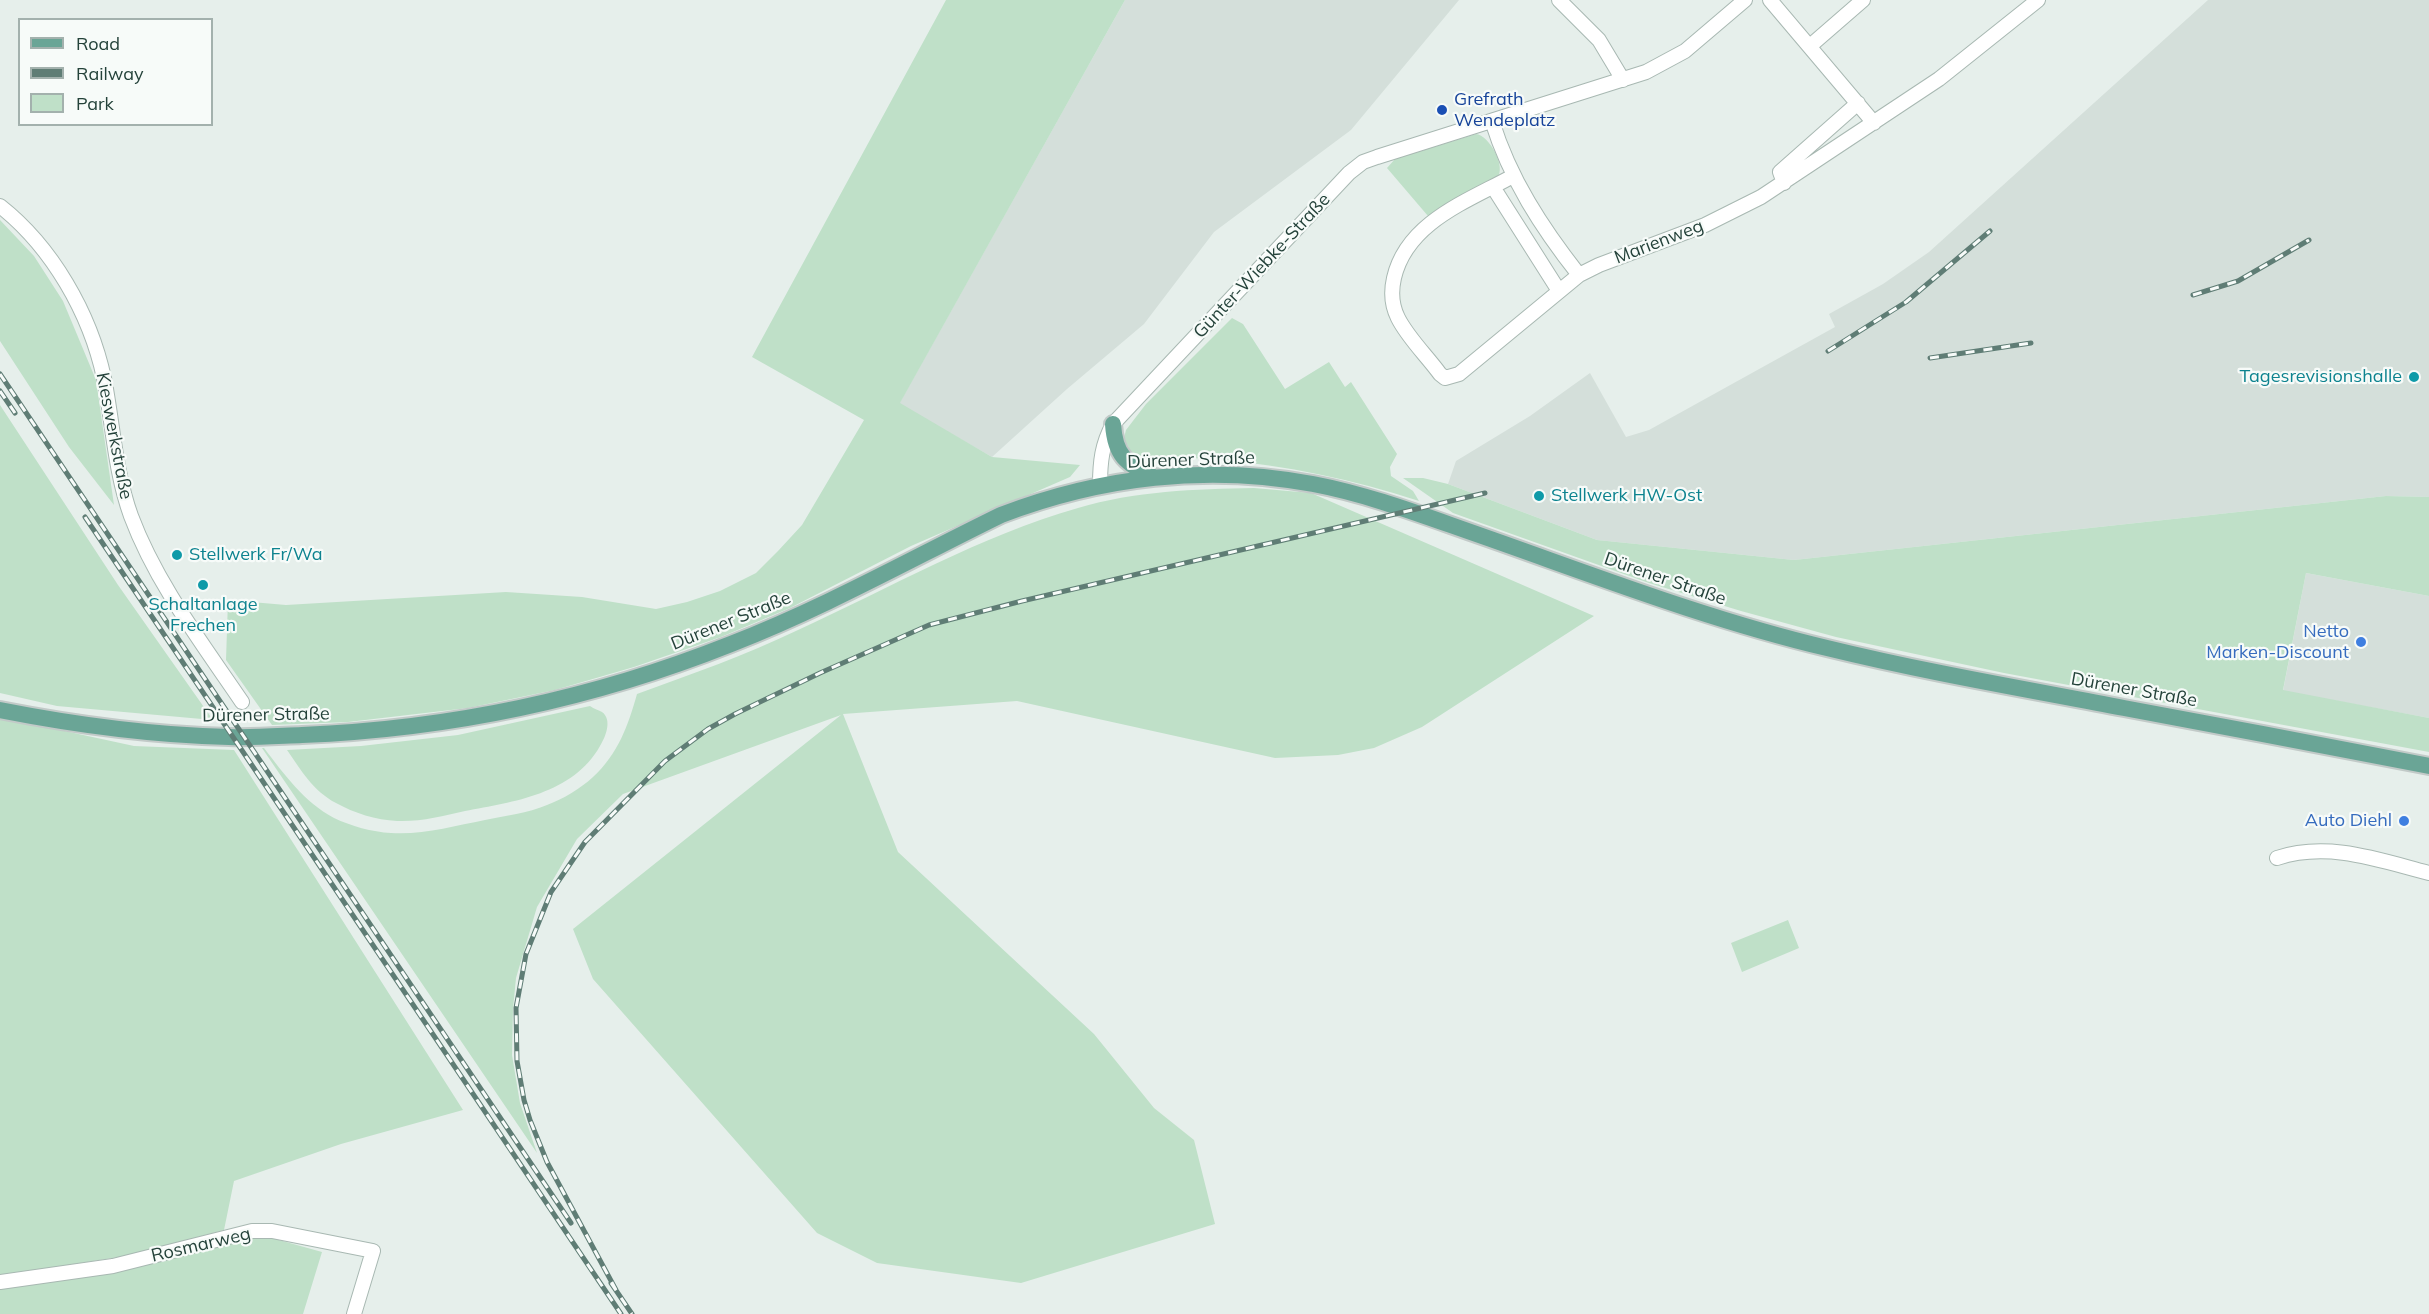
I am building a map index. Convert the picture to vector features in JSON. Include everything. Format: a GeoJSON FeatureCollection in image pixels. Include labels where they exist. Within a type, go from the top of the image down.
{"type":"FeatureCollection","features":[{"type":"Feature","properties":{"kind":"main road"},"geometry":{"type":"LineString","coordinates":[[1113,424],[1114,440],[1120,454],[1129,465],[1153,477]]}},
{"type":"Feature","properties":{"kind":"main road","name":"Dürener Straße"},"geometry":{"type":"LineString","coordinates":[[0,710],[60,722],[231,738],[430,725],[505,712],[611,686],[732,644],[814,609],[1000,515],[1040,501],[1100,484],[1153,477],[1220,475],[1314,484],[1387,503],[1714,617],[1826,648],[1998,685],[2429,766]]}},
{"type":"Feature","properties":{"kind":"street"},"geometry":{"type":"LineString","coordinates":[[1559,0],[1599,40],[1623,80]]}},
{"type":"Feature","properties":{"kind":"street","name":"Günter-Wiebke-Straße"},"geometry":{"type":"LineString","coordinates":[[1100,484],[1102,450],[1105,438],[1113,424],[1349,173],[1363,162],[1655,68],[1685,51],[1745,0]]}},
{"type":"Feature","properties":{"kind":"street"},"geometry":{"type":"LineString","coordinates":[[1770,0],[1874,123]]}},
{"type":"Feature","properties":{"kind":"street"},"geometry":{"type":"LineString","coordinates":[[1810,46],[1863,0]]}},
{"type":"Feature","properties":{"kind":"street","name":"Marienweg"},"geometry":{"type":"LineString","coordinates":[[1493,187],[1446,213],[1418,234],[1407,246],[1396,269],[1393,286],[1395,309],[1405,328],[1445,378],[1460,374],[1579,275],[1630,252],[1705,225],[1784,183],[1939,79],[2038,0]]}},
{"type":"Feature","properties":{"kind":"street"},"geometry":{"type":"LineString","coordinates":[[1784,183],[1780,172],[1858,103]]}},
{"type":"Feature","properties":{"kind":"street"},"geometry":{"type":"LineString","coordinates":[[1492,121],[1500,147],[1513,176],[1548,235],[1579,275]]}},
{"type":"Feature","properties":{"kind":"street"},"geometry":{"type":"LineString","coordinates":[[1819,138],[1830,153]]}},
{"type":"Feature","properties":{"kind":"street"},"geometry":{"type":"LineString","coordinates":[[1513,176],[1493,187],[1559,291]]}},
{"type":"Feature","properties":{"kind":"street","name":"Kieswerkstraße"},"geometry":{"type":"LineString","coordinates":[[0,206],[40,246],[69,288],[90,329],[103,376],[120,477],[140,539],[183,615],[242,702]]}},
{"type":"Feature","properties":{"kind":"street"},"geometry":{"type":"LineString","coordinates":[[1531,246],[1548,235]]}},
{"type":"Feature","properties":{"kind":"street"},"geometry":{"type":"LineString","coordinates":[[2277,858],[2305,850],[2333,851],[2352,853],[2429,873]]}},
{"type":"Feature","properties":{"kind":"street","name":"Rosmarweg"},"geometry":{"type":"LineString","coordinates":[[0,1282],[113,1266],[252,1231],[272,1231],[373,1251],[354,1314]]}},
{"type":"Feature","properties":{"kind":"shaded area"},"geometry":{"type":"Polygon","coordinates":[[[1125,0],[1459,0],[1351,130],[1214,232],[1144,324],[992,457],[899,404],[1125,0]]]}},
{"type":"Feature","properties":{"kind":"shaded area"},"geometry":{"type":"Polygon","coordinates":[[[2208,0],[2429,0],[2429,497],[2386,496],[1794,560],[1597,540],[1448,484],[1456,461],[1530,416],[1590,373],[1626,437],[1649,430],[1835,327],[1829,314],[1883,284],[1929,252],[2208,0]]]}},
{"type":"Feature","properties":{"kind":"shaded area"},"geometry":{"type":"Polygon","coordinates":[[[2306,573],[2429,596],[2429,718],[2283,691],[2306,573]]]}},
{"type":"Feature","properties":{"kind":"green space"},"geometry":{"type":"Polygon","coordinates":[[[946,0],[1125,0],[900,403],[992,457],[1080,465],[1070,477],[911,546],[790,608],[721,637],[634,667],[555,690],[468,708],[348,722],[272,725],[226,660],[228,600],[286,605],[506,592],[582,597],[656,609],[720,591],[756,573],[778,551],[802,525],[864,420],[752,357],[946,0]]]}},
{"type":"Feature","properties":{"kind":"green space"},"geometry":{"type":"Polygon","coordinates":[[[1476,134],[1491,145],[1498,160],[1500,173],[1497,178],[1428,216],[1387,168],[1395,159],[1476,134]]]}},
{"type":"Feature","properties":{"kind":"green space"},"geometry":{"type":"Polygon","coordinates":[[[0,220],[34,256],[63,301],[96,380],[114,505],[69,447],[0,341],[0,220]]]}},
{"type":"Feature","properties":{"kind":"green space"},"geometry":{"type":"Polygon","coordinates":[[[1232,318],[1243,324],[1285,389],[1329,362],[1345,387],[1351,382],[1397,454],[1390,467],[1391,476],[1413,491],[1419,501],[1345,480],[1269,465],[1206,458],[1151,458],[1131,452],[1124,438],[1126,430],[1146,404],[1232,318]]]}},
{"type":"Feature","properties":{"kind":"green space"},"geometry":{"type":"Polygon","coordinates":[[[0,405],[118,585],[213,720],[57,706],[0,693],[0,405]]]}},
{"type":"Feature","properties":{"kind":"green space"},"geometry":{"type":"Polygon","coordinates":[[[1403,478],[1423,478],[1448,484],[1597,540],[1794,560],[2386,496],[2429,497],[2429,596],[2306,573],[2283,690],[2429,718],[2429,752],[2004,673],[1836,637],[1649,583],[1453,513],[1403,478]]]}},
{"type":"Feature","properties":{"kind":"green space"},"geometry":{"type":"Polygon","coordinates":[[[1254,488],[1311,493],[1594,616],[1422,727],[1374,748],[1338,755],[1275,758],[1017,701],[843,714],[898,852],[1094,1034],[1154,1108],[1194,1140],[1215,1224],[1021,1283],[877,1263],[817,1233],[593,979],[573,929],[841,715],[623,794],[577,839],[537,907],[516,978],[512,1055],[520,1103],[537,1153],[262,748],[295,787],[313,804],[334,818],[369,830],[391,833],[427,831],[540,808],[583,786],[602,768],[621,739],[637,694],[759,648],[971,548],[1042,520],[1100,502],[1143,494],[1254,488]]]}},
{"type":"Feature","properties":{"kind":"green space"},"geometry":{"type":"Polygon","coordinates":[[[590,706],[605,715],[607,729],[600,746],[574,775],[558,785],[522,799],[423,820],[381,819],[343,807],[314,786],[287,750],[361,746],[458,735],[590,706]]]}},
{"type":"Feature","properties":{"kind":"green space"},"geometry":{"type":"Polygon","coordinates":[[[0,717],[134,746],[234,750],[463,1110],[341,1144],[234,1181],[224,1230],[131,1255],[0,1276],[0,717]]]}},
{"type":"Feature","properties":{"kind":"green space"},"geometry":{"type":"Polygon","coordinates":[[[1788,920],[1799,948],[1742,972],[1731,943],[1788,920]]]}},
{"type":"Feature","properties":{"kind":"green space"},"geometry":{"type":"Polygon","coordinates":[[[261,1235],[322,1252],[303,1314],[0,1314],[0,1286],[261,1235]]]}},
{"type":"Feature","properties":{"kind":"railway"},"geometry":{"type":"LineString","coordinates":[[1828,351],[1906,302],[1990,231]]}},
{"type":"Feature","properties":{"kind":"railway"},"geometry":{"type":"LineString","coordinates":[[2193,295],[2238,281],[2309,240]]}},
{"type":"Feature","properties":{"kind":"railway"},"geometry":{"type":"LineString","coordinates":[[1930,358],[2031,343]]}},
{"type":"Feature","properties":{"kind":"railway"},"geometry":{"type":"LineString","coordinates":[[0,374],[571,1223]]}},
{"type":"Feature","properties":{"kind":"railway"},"geometry":{"type":"LineString","coordinates":[[0,391],[15,413]]}},
{"type":"Feature","properties":{"kind":"railway"},"geometry":{"type":"LineString","coordinates":[[616,1290],[547,1162],[530,1120],[517,1061],[516,1008],[526,954],[551,892],[585,842],[665,761],[708,729],[735,714],[820,673],[929,625],[1022,601],[1485,493]]}},
{"type":"Feature","properties":{"kind":"railway"},"geometry":{"type":"LineString","coordinates":[[85,517],[621,1314]]}},
{"type":"Feature","properties":{"kind":"railway"},"geometry":{"type":"LineString","coordinates":[[611,1283],[632,1314]]}},
{"type":"Feature","properties":{"kind":"place","name":"Grefrath Wendeplatz"},"geometry":{"type":"Point","coordinates":[1442,110]}},
{"type":"Feature","properties":{"kind":"place","name":"Tagesrevisionshalle"},"geometry":{"type":"Point","coordinates":[2414,377]}},
{"type":"Feature","properties":{"kind":"place","name":"Stellwerk HW-Ost"},"geometry":{"type":"Point","coordinates":[1539,496]}},
{"type":"Feature","properties":{"kind":"place","name":"Stellwerk Fr/Wa"},"geometry":{"type":"Point","coordinates":[177,555]}},
{"type":"Feature","properties":{"kind":"place","name":"Schaltanlage Frechen"},"geometry":{"type":"Point","coordinates":[203,585]}},
{"type":"Feature","properties":{"kind":"place","name":"Netto Marken-Discount"},"geometry":{"type":"Point","coordinates":[2361,642]}},
{"type":"Feature","properties":{"kind":"place","name":"Auto Diehl"},"geometry":{"type":"Point","coordinates":[2404,821]}}]}
